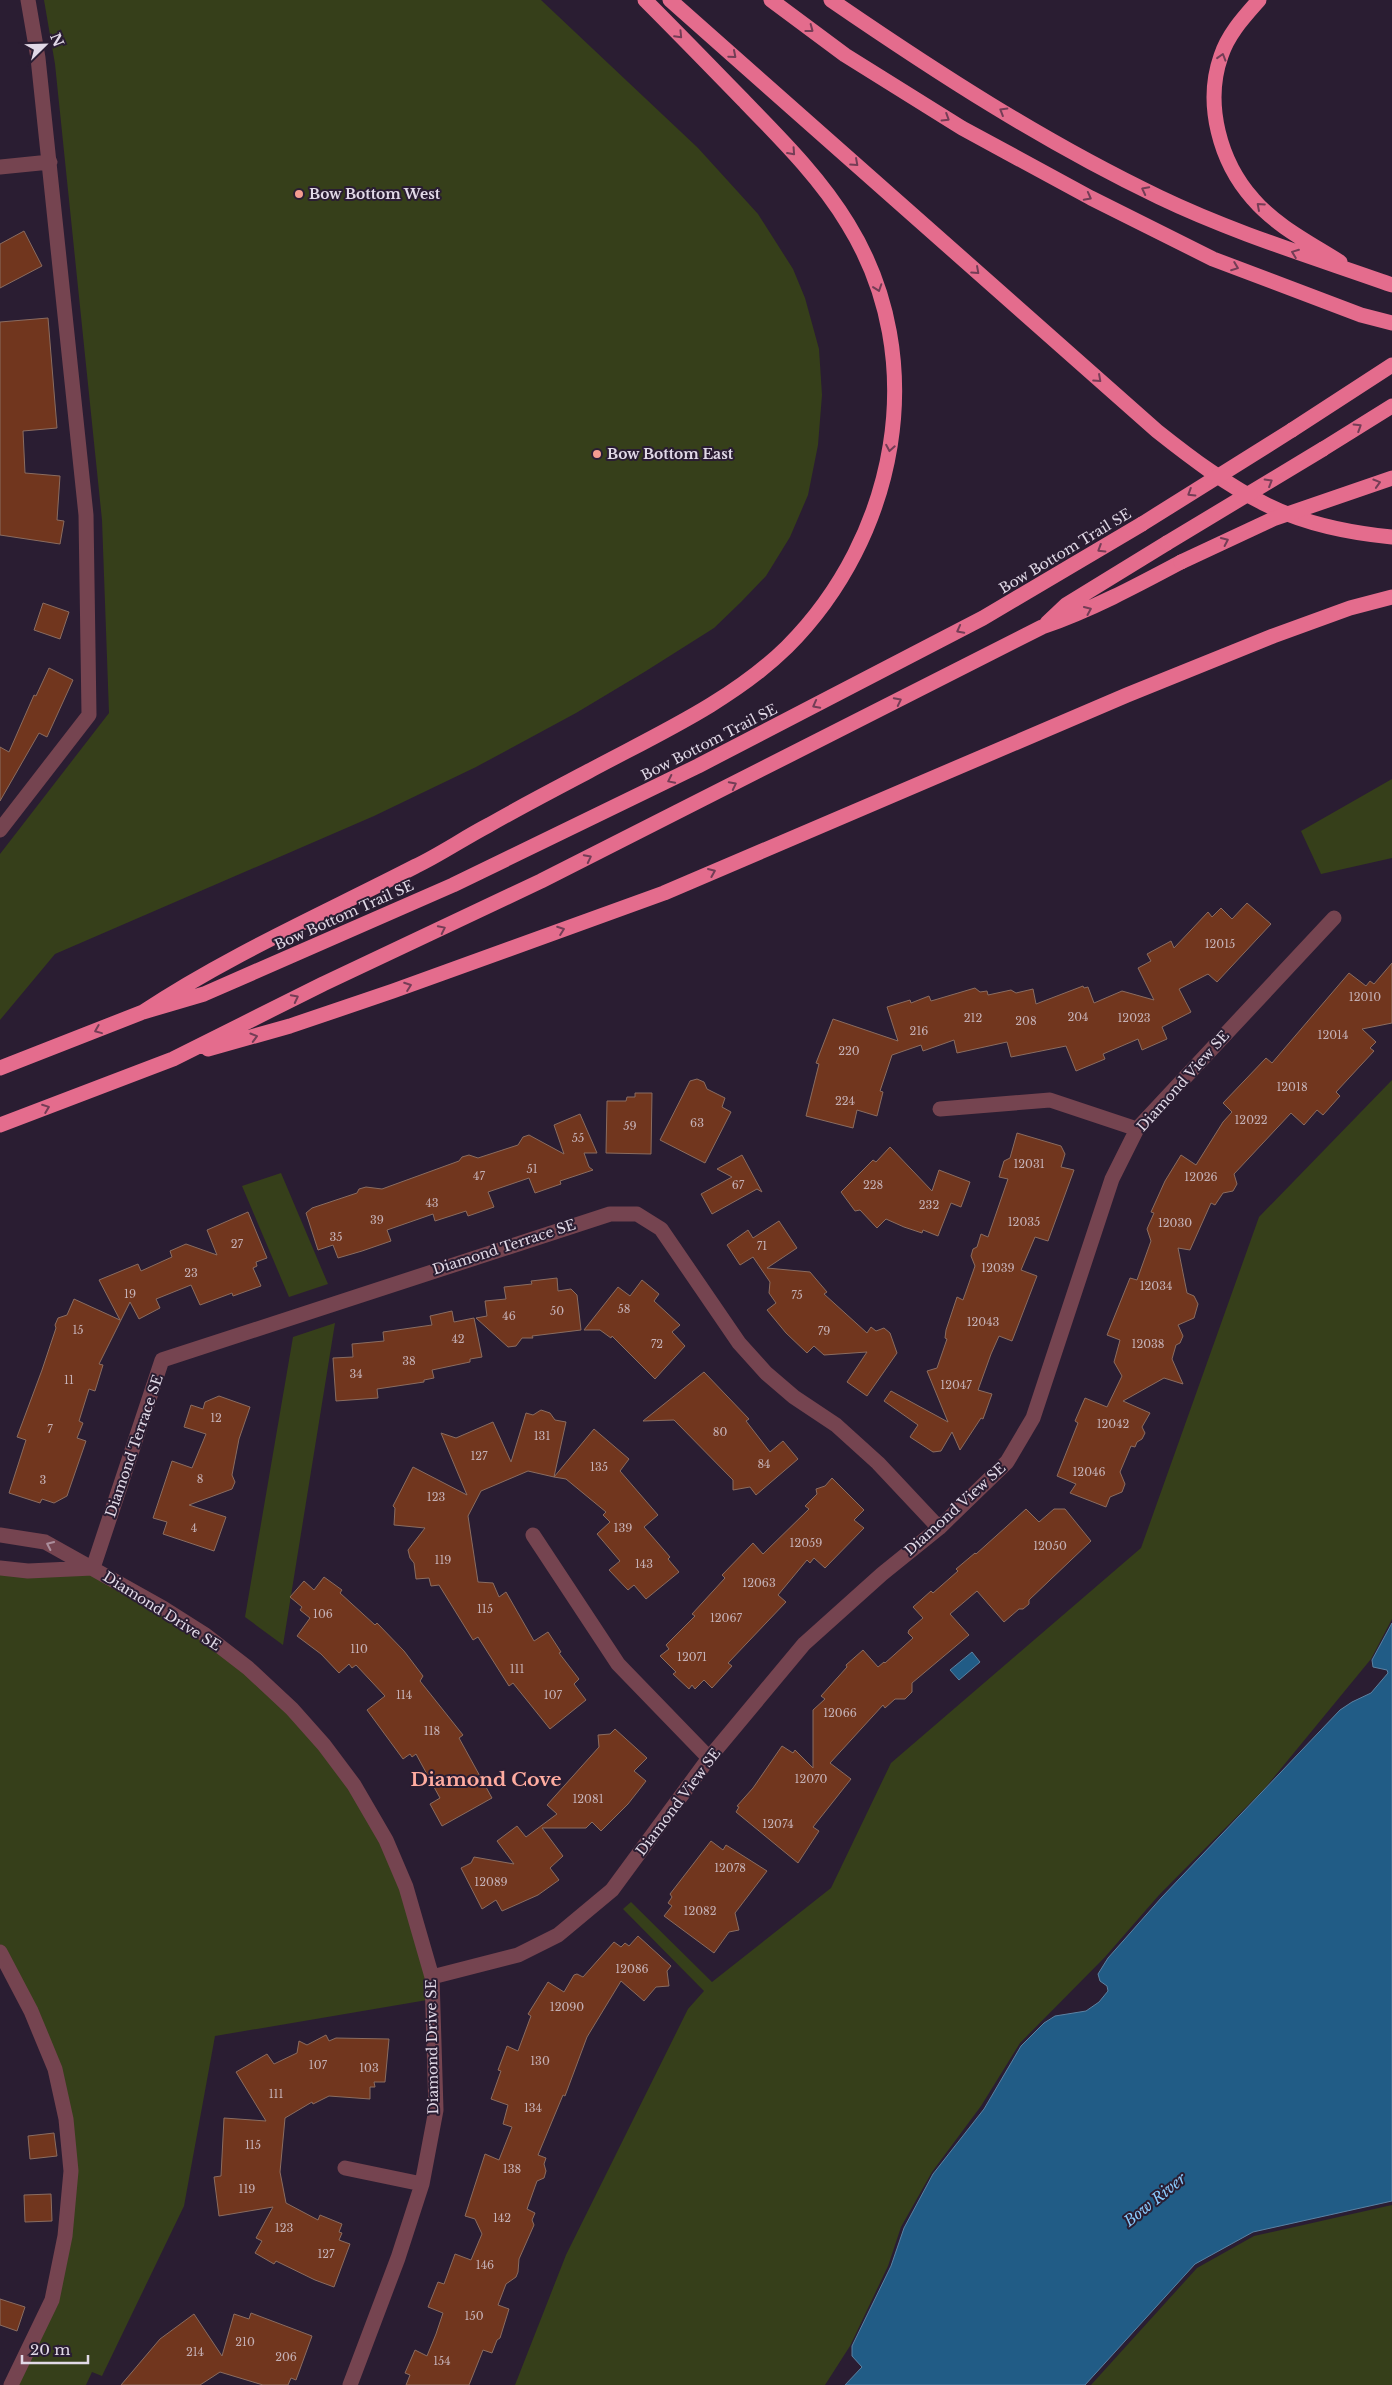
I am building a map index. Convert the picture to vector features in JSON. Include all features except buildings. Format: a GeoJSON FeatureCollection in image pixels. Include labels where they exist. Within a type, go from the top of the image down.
{"type":"FeatureCollection","features":[{"type":"Feature","properties":{"kind":"highway"},"geometry":{"type":"LineString","coordinates":[[143,1012],[190,981],[422,863],[489,824],[689,717],[720,698],[759,671],[786,648],[823,606],[840,583],[858,551],[883,484],[895,414],[896,375],[892,343],[876,284],[849,224],[824,190],[768,126],[645,0]]}},
{"type":"Feature","properties":{"kind":"highway"},"geometry":{"type":"LineString","coordinates":[[670,0],[1157,431],[1192,459],[1267,505],[1309,522],[1392,537]]}},
{"type":"Feature","properties":{"kind":"highway"},"geometry":{"type":"LineString","coordinates":[[771,0],[845,55],[936,112],[1091,198],[1213,258],[1361,315],[1392,323]]}},
{"type":"Feature","properties":{"kind":"highway"},"geometry":{"type":"LineString","coordinates":[[831,0],[904,50],[1078,156],[1159,197],[1233,229],[1304,256],[1392,285]]}},
{"type":"Feature","properties":{"kind":"highway"},"geometry":{"type":"LineString","coordinates":[[1260,0],[1238,23],[1220,56],[1214,101],[1219,135],[1231,171],[1253,200],[1273,218],[1358,273]]}},
{"type":"Feature","properties":{"kind":"highway"},"geometry":{"type":"LineString","coordinates":[[1355,388],[1392,359]]}},
{"type":"Feature","properties":{"kind":"highway","name":"Bow Bottom Trail SE"},"geometry":{"type":"LineString","coordinates":[[0,1068],[143,1012],[204,994],[454,885],[698,766],[983,618],[1066,571],[1292,430],[1392,365]]}},
{"type":"Feature","properties":{"kind":"highway"},"geometry":{"type":"LineString","coordinates":[[1042,627],[1066,605],[1392,406]]}},
{"type":"Feature","properties":{"kind":"highway"},"geometry":{"type":"LineString","coordinates":[[173,1059],[322,984],[541,881],[1042,627],[1071,617],[1118,596],[1181,562],[1273,519],[1323,500],[1392,478]]}},
{"type":"Feature","properties":{"kind":"highway"},"geometry":{"type":"LineString","coordinates":[[0,1125],[173,1059],[300,1023],[664,893],[1136,691],[1273,636],[1350,608],[1392,597]]}},
{"type":"Feature","properties":{"kind":"street"},"geometry":{"type":"LineString","coordinates":[[0,830],[89,715],[86,515],[50,162],[38,58],[28,0]]}},
{"type":"Feature","properties":{"kind":"street"},"geometry":{"type":"LineString","coordinates":[[0,167],[50,162]]}},
{"type":"Feature","properties":{"kind":"street","name":"Diamond View SE"},"geometry":{"type":"LineString","coordinates":[[432,1977],[518,1955],[558,1935],[612,1890],[709,1758],[804,1644],[882,1574],[939,1528],[1007,1462],[1033,1418],[1112,1179],[1137,1129],[1334,918]]}},
{"type":"Feature","properties":{"kind":"street"},"geometry":{"type":"LineString","coordinates":[[940,1109],[1050,1100],[1137,1129]]}},
{"type":"Feature","properties":{"kind":"street","name":"Diamond Terrace SE"},"geometry":{"type":"LineString","coordinates":[[93,1568],[162,1360],[610,1214],[638,1214],[660,1229],[739,1343],[750,1355],[794,1397],[836,1425],[878,1463],[939,1528]]}},
{"type":"Feature","properties":{"kind":"street","name":"Diamond Drive SE"},"geometry":{"type":"LineString","coordinates":[[0,1535],[45,1542],[164,1608],[204,1634],[241,1662],[292,1709],[324,1745],[354,1785],[386,1840],[406,1887],[432,1977],[436,2110],[422,2184],[398,2258],[350,2385]]}},
{"type":"Feature","properties":{"kind":"street"},"geometry":{"type":"LineString","coordinates":[[533,1535],[618,1664],[709,1758]]}},
{"type":"Feature","properties":{"kind":"street","name":"Diamond Drive SE"},"geometry":{"type":"LineString","coordinates":[[0,1568],[28,1572],[93,1568]]}},
{"type":"Feature","properties":{"kind":"street"},"geometry":{"type":"LineString","coordinates":[[0,1952],[32,2011],[55,2069],[66,2119],[70,2171],[65,2236],[52,2300],[11,2385]]}},
{"type":"Feature","properties":{"kind":"street"},"geometry":{"type":"LineString","coordinates":[[345,2168],[422,2184]]}},
{"type":"Feature","properties":{"kind":"green space"},"geometry":{"type":"Polygon","coordinates":[[[44,0],[541,0],[698,148],[758,214],[793,269],[805,298],[819,349],[822,395],[818,445],[808,495],[790,537],[766,576],[714,628],[576,713],[476,767],[374,816],[55,954],[0,1020],[0,854],[109,713],[102,520],[55,64],[44,0]]]}},
{"type":"Feature","properties":{"kind":"green space"},"geometry":{"type":"Polygon","coordinates":[[[1392,779],[1392,858],[1321,874],[1301,831],[1392,779]]]}},
{"type":"Feature","properties":{"kind":"green space"},"geometry":{"type":"Polygon","coordinates":[[[1392,1080],[1392,1619],[1371,1659],[1265,1788],[1159,1895],[1105,1957],[1020,2043],[981,2106],[932,2172],[901,2227],[888,2266],[850,2346],[825,2385],[515,2385],[566,2255],[688,2009],[704,1991],[623,1909],[631,1902],[712,1982],[831,1888],[891,1763],[1141,1548],[1259,1217],[1392,1080]]]}},
{"type":"Feature","properties":{"kind":"green space"},"geometry":{"type":"Polygon","coordinates":[[[281,1173],[328,1284],[289,1297],[242,1186],[281,1173]]]}},
{"type":"Feature","properties":{"kind":"green space"},"geometry":{"type":"Polygon","coordinates":[[[335,1323],[283,1645],[245,1617],[293,1337],[335,1323]]]}},
{"type":"Feature","properties":{"kind":"green space"},"geometry":{"type":"Polygon","coordinates":[[[0,1568],[93,1568],[163,1608],[292,1709],[386,1840],[433,1999],[215,2036],[184,2206],[102,2376],[92,2372],[86,2385],[11,2385],[52,2300],[71,2171],[55,2069],[0,1952],[0,1568]]]}},
{"type":"Feature","properties":{"kind":"green space"},"geometry":{"type":"Polygon","coordinates":[[[1392,2205],[1392,2385],[1091,2385],[1197,2268],[1254,2236],[1392,2205]]]}},
{"type":"Feature","properties":{"kind":"water","name":"Bow River"},"geometry":{"type":"Polygon","coordinates":[[[1392,1623],[1392,2201],[1253,2232],[1195,2264],[1085,2385],[845,2385],[862,2367],[852,2356],[852,2346],[891,2266],[904,2228],[933,2174],[984,2109],[1021,2046],[1044,2023],[1055,2016],[1086,2011],[1099,2002],[1108,1991],[1107,1986],[1100,1981],[1098,1974],[1108,1958],[1162,1897],[1340,1710],[1371,1693],[1388,1673],[1387,1670],[1373,1667],[1372,1660],[1392,1623]]]}},
{"type":"Feature","properties":{"kind":"water"},"geometry":{"type":"Polygon","coordinates":[[[972,1652],[980,1662],[959,1680],[950,1670],[972,1652]]]}},
{"type":"Feature","properties":{"kind":"place","name":"Bow Bottom West"},"geometry":{"type":"Point","coordinates":[299,194]}},
{"type":"Feature","properties":{"kind":"place","name":"Bow Bottom East"},"geometry":{"type":"Point","coordinates":[597,454]}},
{"type":"Feature","properties":{"kind":"district","name":"Diamond Cove"},"geometry":{"type":"Point","coordinates":[486,1779]}}]}
